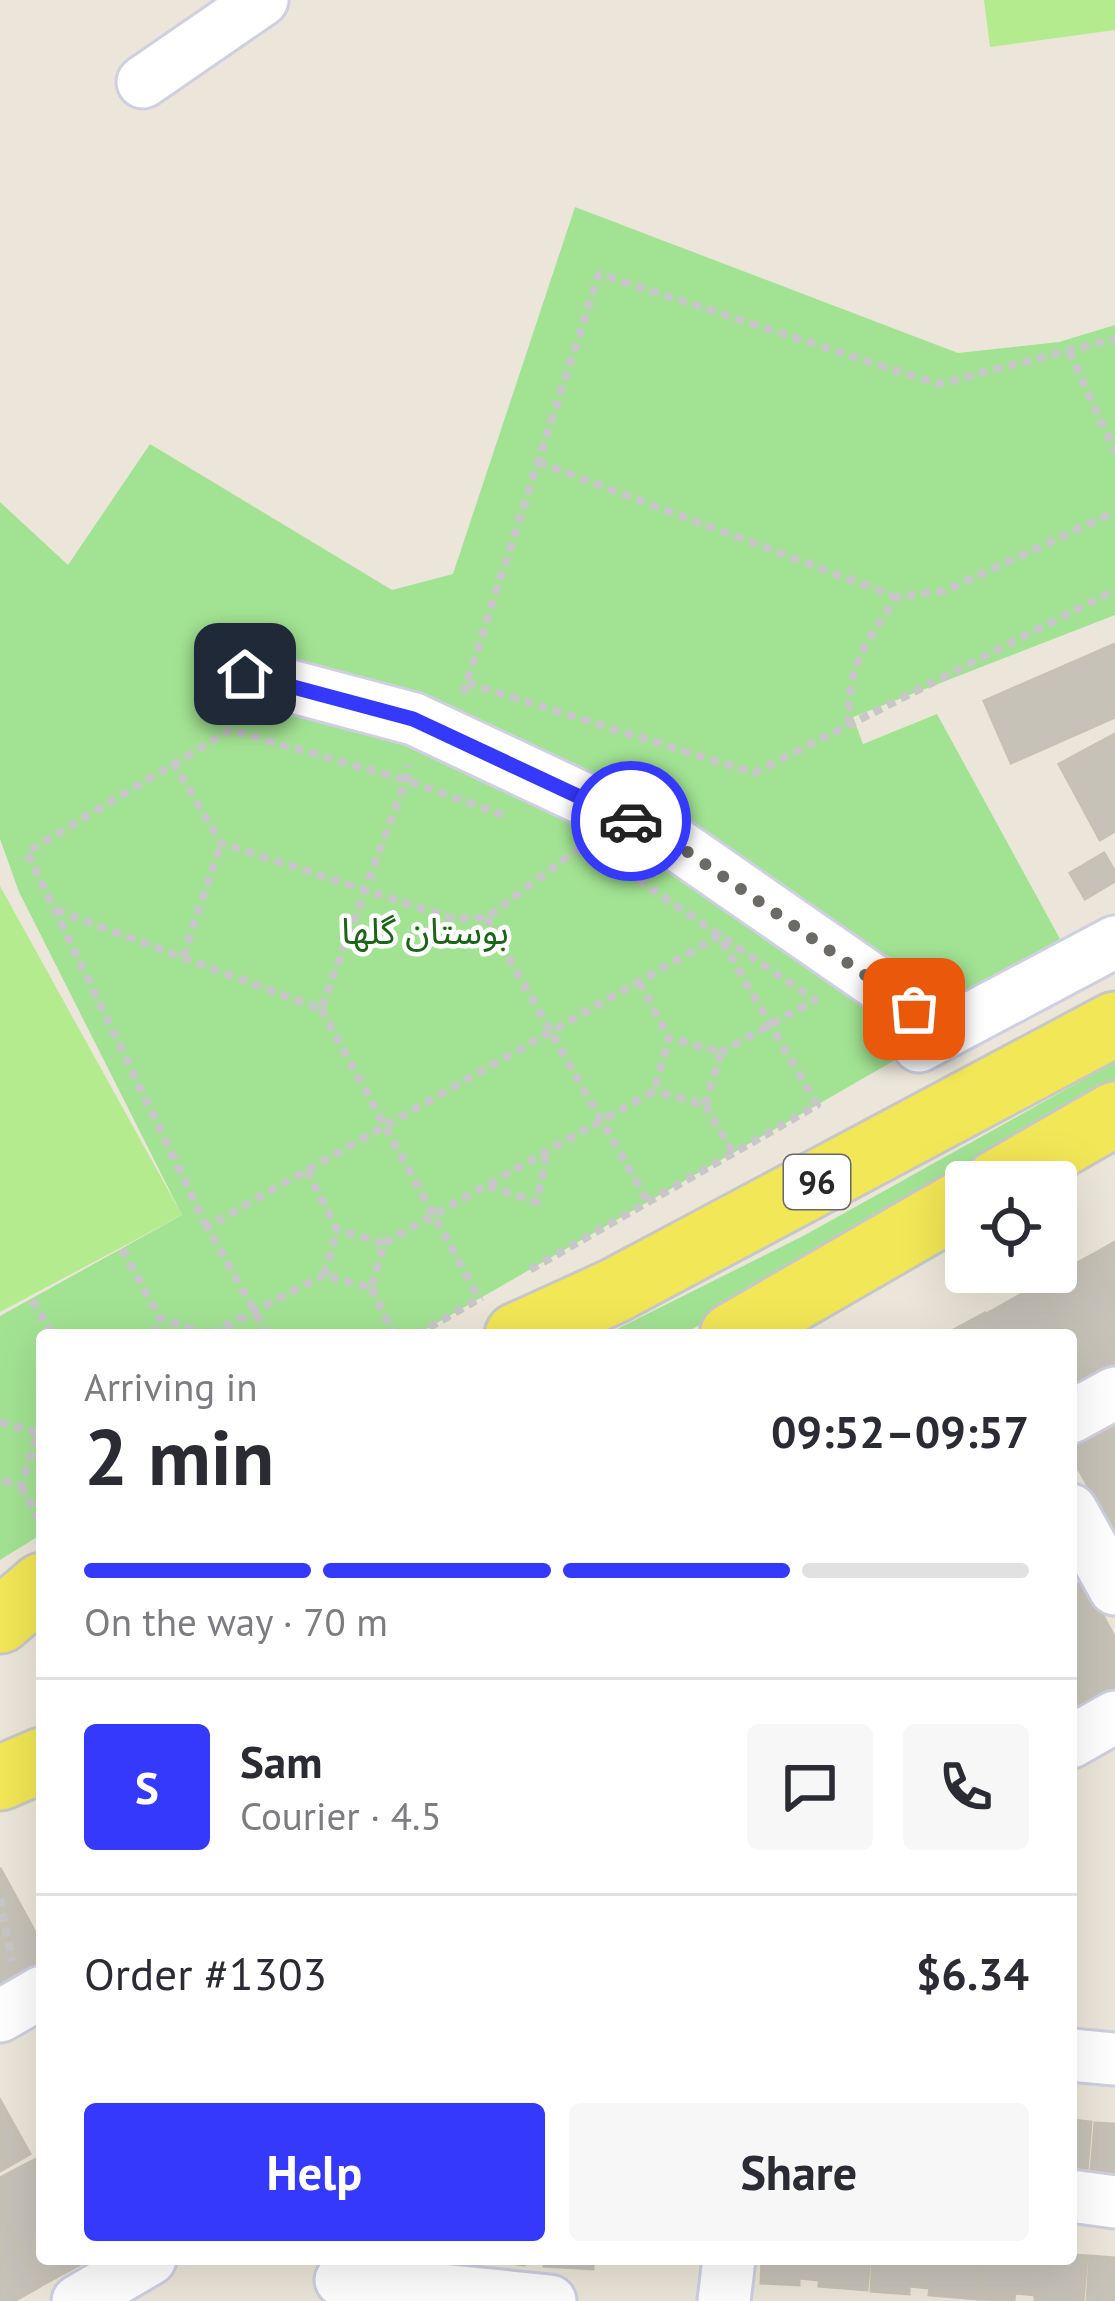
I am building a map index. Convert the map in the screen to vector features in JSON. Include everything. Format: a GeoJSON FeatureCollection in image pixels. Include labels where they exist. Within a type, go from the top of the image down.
{"type":"FeatureCollection","features":[{"type":"Feature","properties":{"kind":"main road","name":"96"},"geometry":{"type":"LineString","coordinates":[[503,1300],[614,1291],[1115,1024]]}},
{"type":"Feature","properties":{"kind":"main road"},"geometry":{"type":"LineString","coordinates":[[1033,1161],[1115,1114]]}},
{"type":"Feature","properties":{"kind":"main road","name":"96"},"geometry":{"type":"LineString","coordinates":[[742,1329],[945,1212]]}},
{"type":"Feature","properties":{"kind":"main road"},"geometry":{"type":"LineString","coordinates":[[0,1778],[36,1763]]}},
{"type":"Feature","properties":{"kind":"street"},"geometry":{"type":"LineString","coordinates":[[143,82],[262,0]]}},
{"type":"Feature","properties":{"kind":"street"},"geometry":{"type":"LineString","coordinates":[[245,674],[413,719],[669,839],[929,1040],[1115,942]]}},
{"type":"Feature","properties":{"kind":"street"},"geometry":{"type":"LineString","coordinates":[[1077,1414],[1115,1393]]}},
{"type":"Feature","properties":{"kind":"street"},"geometry":{"type":"LineString","coordinates":[[1077,1521],[1115,1589]]}},
{"type":"Feature","properties":{"kind":"street"},"geometry":{"type":"LineString","coordinates":[[1077,1739],[1115,1718]]}},
{"type":"Feature","properties":{"kind":"street"},"geometry":{"type":"LineString","coordinates":[[1077,2056],[1115,2059]]}},
{"type":"Feature","properties":{"kind":"street"},"geometry":{"type":"LineString","coordinates":[[1077,2197],[1115,2202]]}},
{"type":"Feature","properties":{"kind":"street"},"geometry":{"type":"LineString","coordinates":[[89,2298],[141,2265]]}},
{"type":"Feature","properties":{"kind":"street"},"geometry":{"type":"LineString","coordinates":[[724,2301],[728,2265]]}},
{"type":"Feature","properties":{"kind":"street"},"geometry":{"type":"LineString","coordinates":[[340,2280],[550,2301]]}},
{"type":"Feature","properties":{"kind":"path"},"geometry":{"type":"LineString","coordinates":[[1115,339],[938,385],[599,274],[466,683],[754,773],[1115,590]]}},
{"type":"Feature","properties":{"kind":"path"},"geometry":{"type":"LineString","coordinates":[[1069,351],[1115,452]]}},
{"type":"Feature","properties":{"kind":"path"},"geometry":{"type":"LineString","coordinates":[[538,462],[897,597],[944,591],[1115,512]]}},
{"type":"Feature","properties":{"kind":"path"},"geometry":{"type":"LineString","coordinates":[[848,725],[848,687],[856,657],[897,597]]}},
{"type":"Feature","properties":{"kind":"path"},"geometry":{"type":"LineString","coordinates":[[264,1329],[207,1227],[26,852],[230,730],[406,780],[518,820]]}},
{"type":"Feature","properties":{"kind":"path"},"geometry":{"type":"LineString","coordinates":[[173,762],[221,843],[451,918],[486,918],[584,843],[562,836]]}},
{"type":"Feature","properties":{"kind":"path"},"geometry":{"type":"LineString","coordinates":[[321,1009],[406,780]]}},
{"type":"Feature","properties":{"kind":"path"},"geometry":{"type":"LineString","coordinates":[[183,958],[221,843]]}},
{"type":"Feature","properties":{"kind":"path"},"geometry":{"type":"LineString","coordinates":[[623,869],[815,1000],[721,1052],[705,1106]]}},
{"type":"Feature","properties":{"kind":"path"},"geometry":{"type":"LineString","coordinates":[[55,910],[321,1009],[434,1215],[503,1300]]}},
{"type":"Feature","properties":{"kind":"path"},"geometry":{"type":"LineString","coordinates":[[486,918],[648,1202]]}},
{"type":"Feature","properties":{"kind":"path"},"geometry":{"type":"LineString","coordinates":[[207,1227],[719,936],[817,1106],[648,1202],[503,1300],[431,1329]]}},
{"type":"Feature","properties":{"kind":"path"},"geometry":{"type":"LineString","coordinates":[[392,1329],[371,1288],[385,1243],[654,1091],[669,1038],[639,982]]}},
{"type":"Feature","properties":{"kind":"path"},"geometry":{"type":"LineString","coordinates":[[669,1038],[721,1052]]}},
{"type":"Feature","properties":{"kind":"path"},"geometry":{"type":"LineString","coordinates":[[654,1091],[705,1106],[733,1153]]}},
{"type":"Feature","properties":{"kind":"path"},"geometry":{"type":"LineString","coordinates":[[487,1185],[537,1202],[548,1150]]}},
{"type":"Feature","properties":{"kind":"path"},"geometry":{"type":"LineString","coordinates":[[307,1170],[337,1230],[324,1275]]}},
{"type":"Feature","properties":{"kind":"path"},"geometry":{"type":"LineString","coordinates":[[337,1230],[385,1243]]}},
{"type":"Feature","properties":{"kind":"path"},"geometry":{"type":"LineString","coordinates":[[122,1249],[160,1318],[194,1329]]}},
{"type":"Feature","properties":{"kind":"path"},"geometry":{"type":"LineString","coordinates":[[220,1329],[324,1275],[371,1288]]}},
{"type":"Feature","properties":{"kind":"path"},"geometry":{"type":"LineString","coordinates":[[32,1300],[49,1329]]}},
{"type":"Feature","properties":{"kind":"path"},"geometry":{"type":"LineString","coordinates":[[156,1329],[160,1318]]}},
{"type":"Feature","properties":{"kind":"path"},"geometry":{"type":"LineString","coordinates":[[0,1421],[36,1431]]}},
{"type":"Feature","properties":{"kind":"path"},"geometry":{"type":"LineString","coordinates":[[21,1486],[36,1443]]}},
{"type":"Feature","properties":{"kind":"path"},"geometry":{"type":"LineString","coordinates":[[0,1479],[21,1486],[36,1515]]}},
{"type":"Feature","properties":{"kind":"path"},"geometry":{"type":"LineString","coordinates":[[0,1898],[26,2014]]}},
{"type":"Feature","properties":{"kind":"green space"},"geometry":{"type":"Polygon","coordinates":[[[984,0],[1115,0],[1115,30],[990,47],[984,0]]]}},
{"type":"Feature","properties":{"kind":"green space","name":"بوستان گلها"},"geometry":{"type":"Polygon","coordinates":[[[575,207],[958,353],[1059,342],[1115,325],[1115,615],[853,717],[863,744],[937,714],[1071,959],[426,1329],[36,1329],[36,1538],[0,1560],[0,1316],[182,1215],[19,892],[0,839],[0,502],[68,565],[150,444],[392,590],[453,574],[575,207]]]}},
{"type":"Feature","properties":{"kind":"green space"},"geometry":{"type":"Polygon","coordinates":[[[0,886],[182,1215],[0,1312],[0,886]]]}},
{"type":"Feature","properties":{"kind":"green space"},"geometry":{"type":"Polygon","coordinates":[[[1115,1062],[1115,1087],[986,1161],[945,1161],[945,1184],[692,1329],[617,1329],[805,1235],[1115,1062]]]}},
{"type":"Feature","properties":{"kind":"building"},"geometry":{"type":"Polygon","coordinates":[[[1115,644],[1115,717],[1011,763],[984,701],[1115,644]]]}},
{"type":"Feature","properties":{"kind":"building"},"geometry":{"type":"Polygon","coordinates":[[[1115,734],[1115,831],[1100,840],[1059,764],[1115,734]]]}},
{"type":"Feature","properties":{"kind":"building"},"geometry":{"type":"Polygon","coordinates":[[[1104,853],[1115,881],[1085,899],[1070,873],[1104,853]]]}},
{"type":"Feature","properties":{"kind":"building"},"geometry":{"type":"Polygon","coordinates":[[[1115,1242],[1115,1296],[1092,1255],[1115,1242]]]}},
{"type":"Feature","properties":{"kind":"building"},"geometry":{"type":"Polygon","coordinates":[[[1090,1256],[1115,1301],[1115,1372],[1095,1383],[1077,1350],[1077,1329],[1065,1329],[1046,1293],[1077,1293],[1077,1263],[1090,1256]]]}},
{"type":"Feature","properties":{"kind":"building"},"geometry":{"type":"Polygon","coordinates":[[[1024,1293],[1042,1293],[1063,1329],[997,1329],[988,1313],[1024,1293]]]}},
{"type":"Feature","properties":{"kind":"building"},"geometry":{"type":"Polygon","coordinates":[[[985,1313],[994,1329],[955,1329],[985,1313]]]}},
{"type":"Feature","properties":{"kind":"building"},"geometry":{"type":"Polygon","coordinates":[[[1077,1356],[1093,1385],[1077,1394],[1077,1356]]]}},
{"type":"Feature","properties":{"kind":"building"},"geometry":{"type":"Polygon","coordinates":[[[1115,1416],[1115,1535],[1077,1466],[1077,1438],[1115,1416]]]}},
{"type":"Feature","properties":{"kind":"building"},"geometry":{"type":"Polygon","coordinates":[[[1084,1581],[1115,1638],[1115,1693],[1088,1708],[1077,1688],[1077,1585],[1084,1581]]]}},
{"type":"Feature","properties":{"kind":"building"},"geometry":{"type":"Polygon","coordinates":[[[1077,1690],[1087,1709],[1077,1715],[1077,1690]]]}},
{"type":"Feature","properties":{"kind":"building"},"geometry":{"type":"Polygon","coordinates":[[[0,1868],[36,1934],[36,1967],[0,1987],[0,1868]]]}},
{"type":"Feature","properties":{"kind":"building"},"geometry":{"type":"Polygon","coordinates":[[[0,2100],[30,2154],[0,2171],[0,2100]]]}},
{"type":"Feature","properties":{"kind":"building"},"geometry":{"type":"Polygon","coordinates":[[[1077,2121],[1091,2122],[1087,2172],[1077,2171],[1077,2121]]]}},
{"type":"Feature","properties":{"kind":"building"},"geometry":{"type":"Polygon","coordinates":[[[1095,2123],[1115,2124],[1115,2174],[1091,2172],[1095,2123]]]}},
{"type":"Feature","properties":{"kind":"building"},"geometry":{"type":"Polygon","coordinates":[[[36,2159],[36,2265],[79,2265],[40,2286],[0,2213],[0,2178],[36,2159]]]}},
{"type":"Feature","properties":{"kind":"building"},"geometry":{"type":"Polygon","coordinates":[[[0,2216],[39,2287],[14,2301],[0,2301],[0,2216]]]}},
{"type":"Feature","properties":{"kind":"building"},"geometry":{"type":"Polygon","coordinates":[[[1077,2255],[1087,2256],[1083,2301],[1035,2301],[1035,2295],[1015,2293],[1014,2300],[977,2299],[980,2265],[1077,2265],[1077,2255]]]}},
{"type":"Feature","properties":{"kind":"building"},"geometry":{"type":"Polygon","coordinates":[[[1090,2256],[1115,2258],[1115,2301],[1087,2301],[1090,2256]]]}},
{"type":"Feature","properties":{"kind":"building"},"geometry":{"type":"Polygon","coordinates":[[[593,2265],[593,2269],[544,2266],[593,2265]]]}},
{"type":"Feature","properties":{"kind":"building"},"geometry":{"type":"Polygon","coordinates":[[[762,2265],[869,2265],[867,2290],[819,2286],[819,2280],[799,2278],[799,2285],[761,2283],[762,2265]]]}},
{"type":"Feature","properties":{"kind":"building"},"geometry":{"type":"Polygon","coordinates":[[[873,2265],[980,2265],[977,2299],[929,2295],[930,2288],[909,2286],[909,2294],[871,2291],[873,2265]]]}},
{"type":"Feature","properties":{"kind":"way so far"},"geometry":{"type":"LineString","coordinates":[[631,821],[669,839],[914,1009]]}},
{"type":"Feature","properties":{"kind":"route"},"geometry":{"type":"LineString","coordinates":[[245,674],[413,719],[631,821]]}}]}
